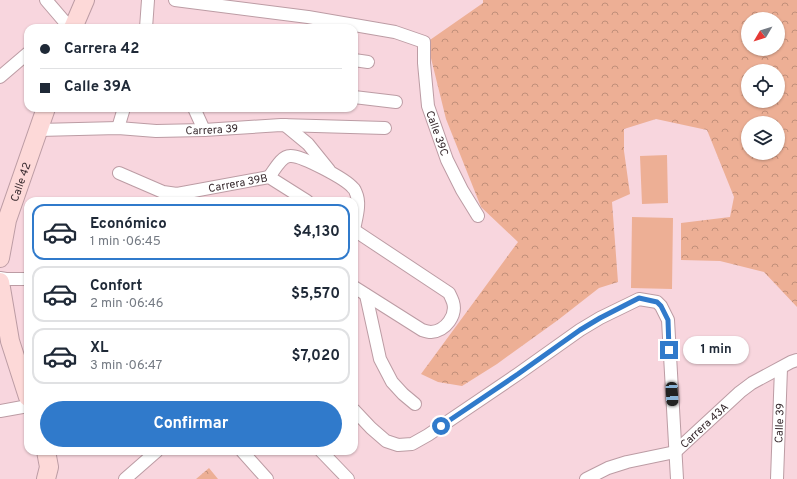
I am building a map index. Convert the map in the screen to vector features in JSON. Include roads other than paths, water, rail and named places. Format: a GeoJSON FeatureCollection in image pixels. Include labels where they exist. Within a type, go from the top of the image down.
{"type":"FeatureCollection","features":[{"type":"Feature","properties":{"kind":"street"},"geometry":{"type":"LineString","coordinates":[[46,0],[64,24]]}},
{"type":"Feature","properties":{"kind":"street"},"geometry":{"type":"LineString","coordinates":[[67,24],[85,0]]}},
{"type":"Feature","properties":{"kind":"street"},"geometry":{"type":"LineString","coordinates":[[146,24],[148,0]]}},
{"type":"Feature","properties":{"kind":"street"},"geometry":{"type":"LineString","coordinates":[[176,0],[308,22]]}},
{"type":"Feature","properties":{"kind":"street","name":"Calle 39C"},"geometry":{"type":"LineString","coordinates":[[308,22],[325,24]]}},
{"type":"Feature","properties":{"kind":"street","name":"Calle 39C"},"geometry":{"type":"LineString","coordinates":[[358,28],[395,32],[424,42],[424,63],[428,106],[448,160],[462,190],[478,216]]}},
{"type":"Feature","properties":{"kind":"street"},"geometry":{"type":"LineString","coordinates":[[0,77],[24,56]]}},
{"type":"Feature","properties":{"kind":"street"},"geometry":{"type":"LineString","coordinates":[[358,61],[368,62]]}},
{"type":"Feature","properties":{"kind":"street"},"geometry":{"type":"LineString","coordinates":[[358,97],[396,102]]}},
{"type":"Feature","properties":{"kind":"street","name":"Calle 42"},"geometry":{"type":"LineString","coordinates":[[0,258],[7,220],[45,112]]}},
{"type":"Feature","properties":{"kind":"street"},"geometry":{"type":"LineString","coordinates":[[118,128],[123,112]]}},
{"type":"Feature","properties":{"kind":"street"},"geometry":{"type":"LineString","coordinates":[[196,112],[204,130]]}},
{"type":"Feature","properties":{"kind":"street"},"geometry":{"type":"LineString","coordinates":[[284,125],[308,144],[329,171]]}},
{"type":"Feature","properties":{"kind":"street","name":"Carrera 39"},"geometry":{"type":"LineString","coordinates":[[39,130],[118,128],[156,131],[204,130],[284,125],[385,128]]}},
{"type":"Feature","properties":{"kind":"street"},"geometry":{"type":"LineString","coordinates":[[269,178],[282,159],[289,155],[298,157],[329,171],[353,188],[357,197]]}},
{"type":"Feature","properties":{"kind":"street","name":"Carrera 39B"},"geometry":{"type":"LineString","coordinates":[[119,173],[163,192],[177,194],[269,178],[300,197]]}},
{"type":"Feature","properties":{"kind":"street"},"geometry":{"type":"LineString","coordinates":[[358,233],[449,293],[453,302],[454,312],[449,322],[442,329],[432,332],[422,330],[358,290]]}},
{"type":"Feature","properties":{"kind":"street"},"geometry":{"type":"LineString","coordinates":[[0,278],[24,279]]}},
{"type":"Feature","properties":{"kind":"street"},"geometry":{"type":"LineString","coordinates":[[0,282],[5,342],[24,387]]}},
{"type":"Feature","properties":{"kind":"street"},"geometry":{"type":"LineString","coordinates":[[366,295],[380,359],[392,382],[415,404]]}},
{"type":"Feature","properties":{"kind":"street"},"geometry":{"type":"LineString","coordinates":[[358,414],[386,441],[398,445],[412,444],[428,435],[518,374],[580,330],[639,298],[657,302],[661,306],[668,320],[677,479]]}},
{"type":"Feature","properties":{"kind":"street","name":"Carrera 43A"},"geometry":{"type":"LineString","coordinates":[[586,479],[608,468],[675,452],[740,392],[752,383],[791,365]]}},
{"type":"Feature","properties":{"kind":"street","name":"Calle 39"},"geometry":{"type":"LineString","coordinates":[[777,479],[791,365]]}},
{"type":"Feature","properties":{"kind":"street"},"geometry":{"type":"LineString","coordinates":[[0,411],[24,407]]}},
{"type":"Feature","properties":{"kind":"street"},"geometry":{"type":"LineString","coordinates":[[46,479],[49,467],[47,455]]}},
{"type":"Feature","properties":{"kind":"street"},"geometry":{"type":"LineString","coordinates":[[125,479],[152,455]]}},
{"type":"Feature","properties":{"kind":"street"},"geometry":{"type":"LineString","coordinates":[[246,455],[267,479]]}},
{"type":"Feature","properties":{"kind":"street"},"geometry":{"type":"LineString","coordinates":[[325,455],[348,479]]}}]}
